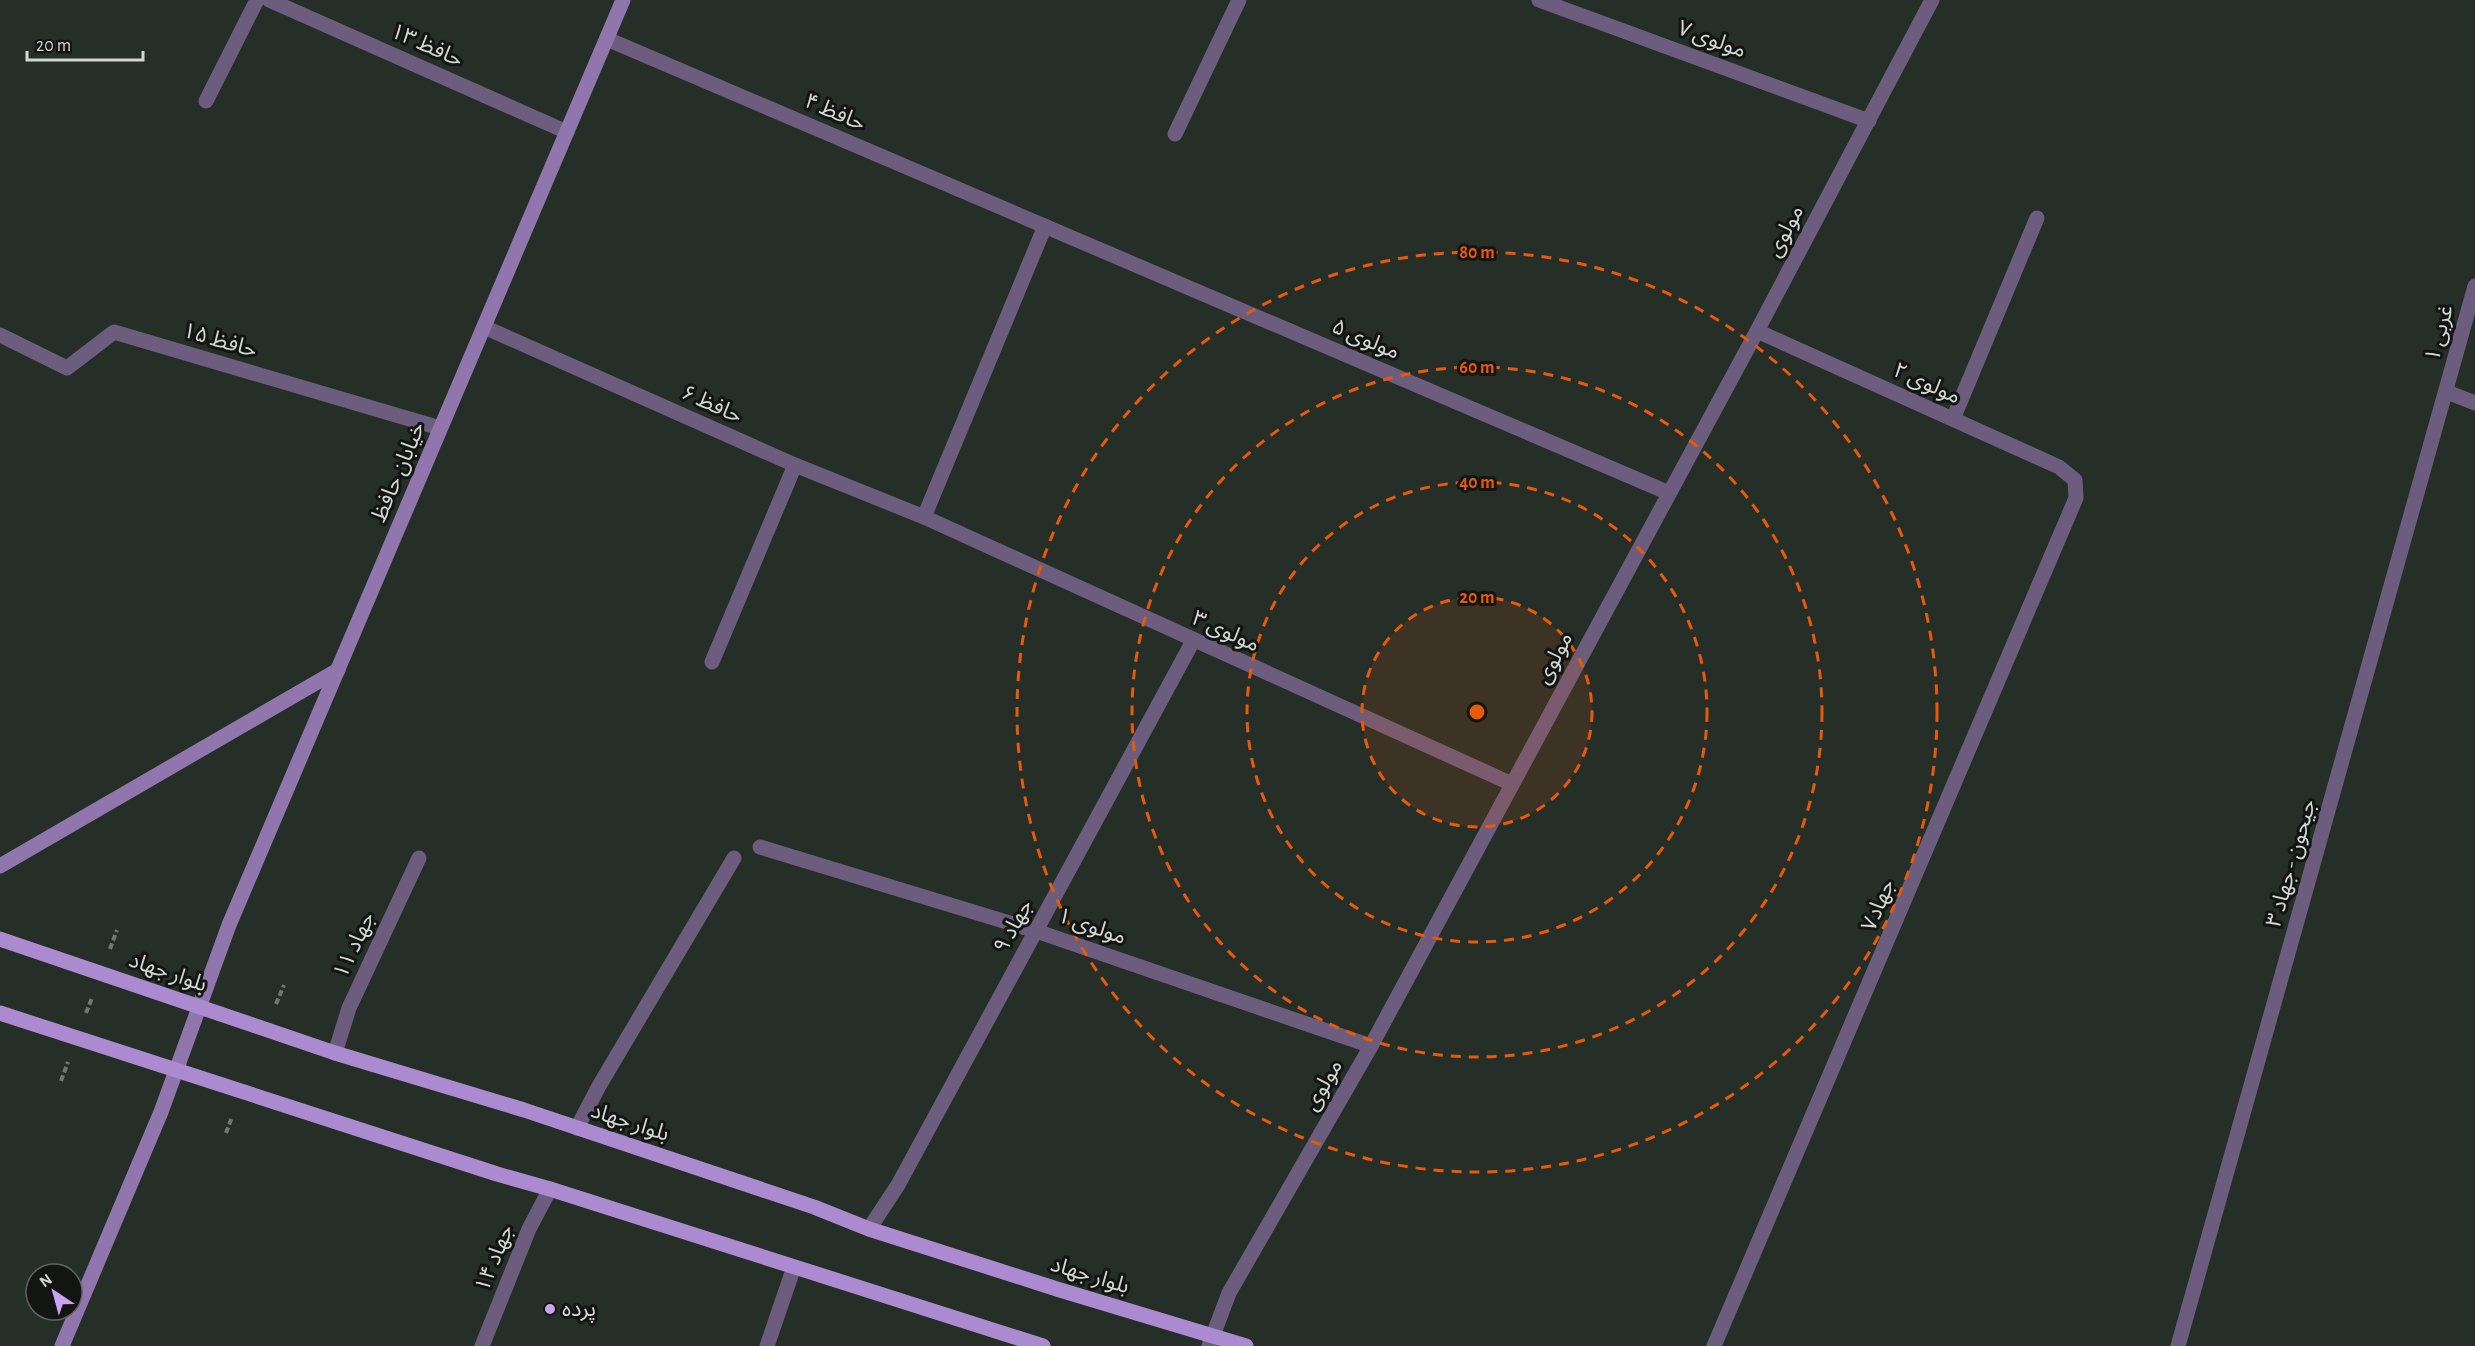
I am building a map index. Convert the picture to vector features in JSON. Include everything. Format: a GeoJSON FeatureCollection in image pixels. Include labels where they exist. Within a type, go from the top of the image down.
{"type":"FeatureCollection","features":[{"type":"Feature","properties":{"kind":"main road","name":"خیابان حافظ"},"geometry":{"type":"LineString","coordinates":[[62,1346],[178,1070],[214,962],[623,0]]}},
{"type":"Feature","properties":{"kind":"main road"},"geometry":{"type":"LineString","coordinates":[[0,867],[338,670]]}},
{"type":"Feature","properties":{"kind":"main road","name":"بلوار جهاد"},"geometry":{"type":"LineString","coordinates":[[0,939],[335,1053],[577,1128],[814,1207],[869,1229],[1211,1341],[1246,1346]]}},
{"type":"Feature","properties":{"kind":"main road"},"geometry":{"type":"LineString","coordinates":[[0,1013],[497,1174],[550,1188],[1040,1345]]}},
{"type":"Feature","properties":{"kind":"street"},"geometry":{"type":"LineString","coordinates":[[206,101],[257,0]]}},
{"type":"Feature","properties":{"kind":"street","name":"حافظ ۱۳"},"geometry":{"type":"LineString","coordinates":[[269,0],[567,132]]}},
{"type":"Feature","properties":{"kind":"street"},"geometry":{"type":"LineString","coordinates":[[1175,134],[1239,0]]}},
{"type":"Feature","properties":{"kind":"street","name":"مولوی ۷"},"geometry":{"type":"LineString","coordinates":[[1539,0],[1869,121]]}},
{"type":"Feature","properties":{"kind":"street","name":"مولوی"},"geometry":{"type":"LineString","coordinates":[[1211,1341],[1229,1293],[1371,1047],[1757,331],[1932,0]]}},
{"type":"Feature","properties":{"kind":"street","name":"حافظ ۴"},"geometry":{"type":"LineString","coordinates":[[607,39],[1045,226]]}},
{"type":"Feature","properties":{"kind":"street"},"geometry":{"type":"LineString","coordinates":[[1953,419],[2037,218]]}},
{"type":"Feature","properties":{"kind":"street"},"geometry":{"type":"LineString","coordinates":[[924,517],[1045,226]]}},
{"type":"Feature","properties":{"kind":"street","name":"مولوی ۵"},"geometry":{"type":"LineString","coordinates":[[1045,226],[1669,493]]}},
{"type":"Feature","properties":{"kind":"street","name":"غربی ۱"},"geometry":{"type":"LineString","coordinates":[[2447,392],[2475,286]]}},
{"type":"Feature","properties":{"kind":"street","name":"حافظ ۶"},"geometry":{"type":"LineString","coordinates":[[484,327],[795,465],[924,517]]}},
{"type":"Feature","properties":{"kind":"street","name":"مولوی ۲"},"geometry":{"type":"LineString","coordinates":[[1757,331],[2059,466],[2075,480]]}},
{"type":"Feature","properties":{"kind":"street","name":"حافظ ۱۵"},"geometry":{"type":"LineString","coordinates":[[0,335],[68,368],[114,332],[440,428]]}},
{"type":"Feature","properties":{"kind":"street"},"geometry":{"type":"LineString","coordinates":[[2447,392],[2475,403]]}},
{"type":"Feature","properties":{"kind":"street","name":"جیحون - جهاد ۳"},"geometry":{"type":"LineString","coordinates":[[2178,1346],[2447,392]]}},
{"type":"Feature","properties":{"kind":"street"},"geometry":{"type":"LineString","coordinates":[[712,662],[795,465]]}},
{"type":"Feature","properties":{"kind":"street","name":"جهاد۷"},"geometry":{"type":"LineString","coordinates":[[1714,1346],[2076,498],[2075,480]]}},
{"type":"Feature","properties":{"kind":"street","name":"مولوی ۳"},"geometry":{"type":"LineString","coordinates":[[924,517],[1512,784]]}},
{"type":"Feature","properties":{"kind":"street","name":"جهاد ۹"},"geometry":{"type":"LineString","coordinates":[[869,1229],[898,1185],[1193,641]]}},
{"type":"Feature","properties":{"kind":"street","name":"مولوی ۱"},"geometry":{"type":"LineString","coordinates":[[760,847],[1036,931],[1371,1047]]}},
{"type":"Feature","properties":{"kind":"street","name":"جهاد ۱۱"},"geometry":{"type":"LineString","coordinates":[[335,1053],[349,1008],[419,858]]}},
{"type":"Feature","properties":{"kind":"street"},"geometry":{"type":"LineString","coordinates":[[577,1128],[599,1086],[734,858]]}},
{"type":"Feature","properties":{"kind":"street","name":"جهاد ۱۴"},"geometry":{"type":"LineString","coordinates":[[482,1346],[529,1229],[550,1188]]}},
{"type":"Feature","properties":{"kind":"street"},"geometry":{"type":"LineString","coordinates":[[767,1346],[794,1266]]}},
{"type":"Feature","properties":{"kind":"path"},"geometry":{"type":"LineString","coordinates":[[61,1081],[117,930]]}},
{"type":"Feature","properties":{"kind":"path"},"geometry":{"type":"LineString","coordinates":[[265,1029],[284,985]]}},
{"type":"Feature","properties":{"kind":"path"},"geometry":{"type":"LineString","coordinates":[[226,1133],[241,1091]]}},
{"type":"Feature","properties":{"kind":"place","name":"پرده"},"geometry":{"type":"Point","coordinates":[550,1309]}}]}
